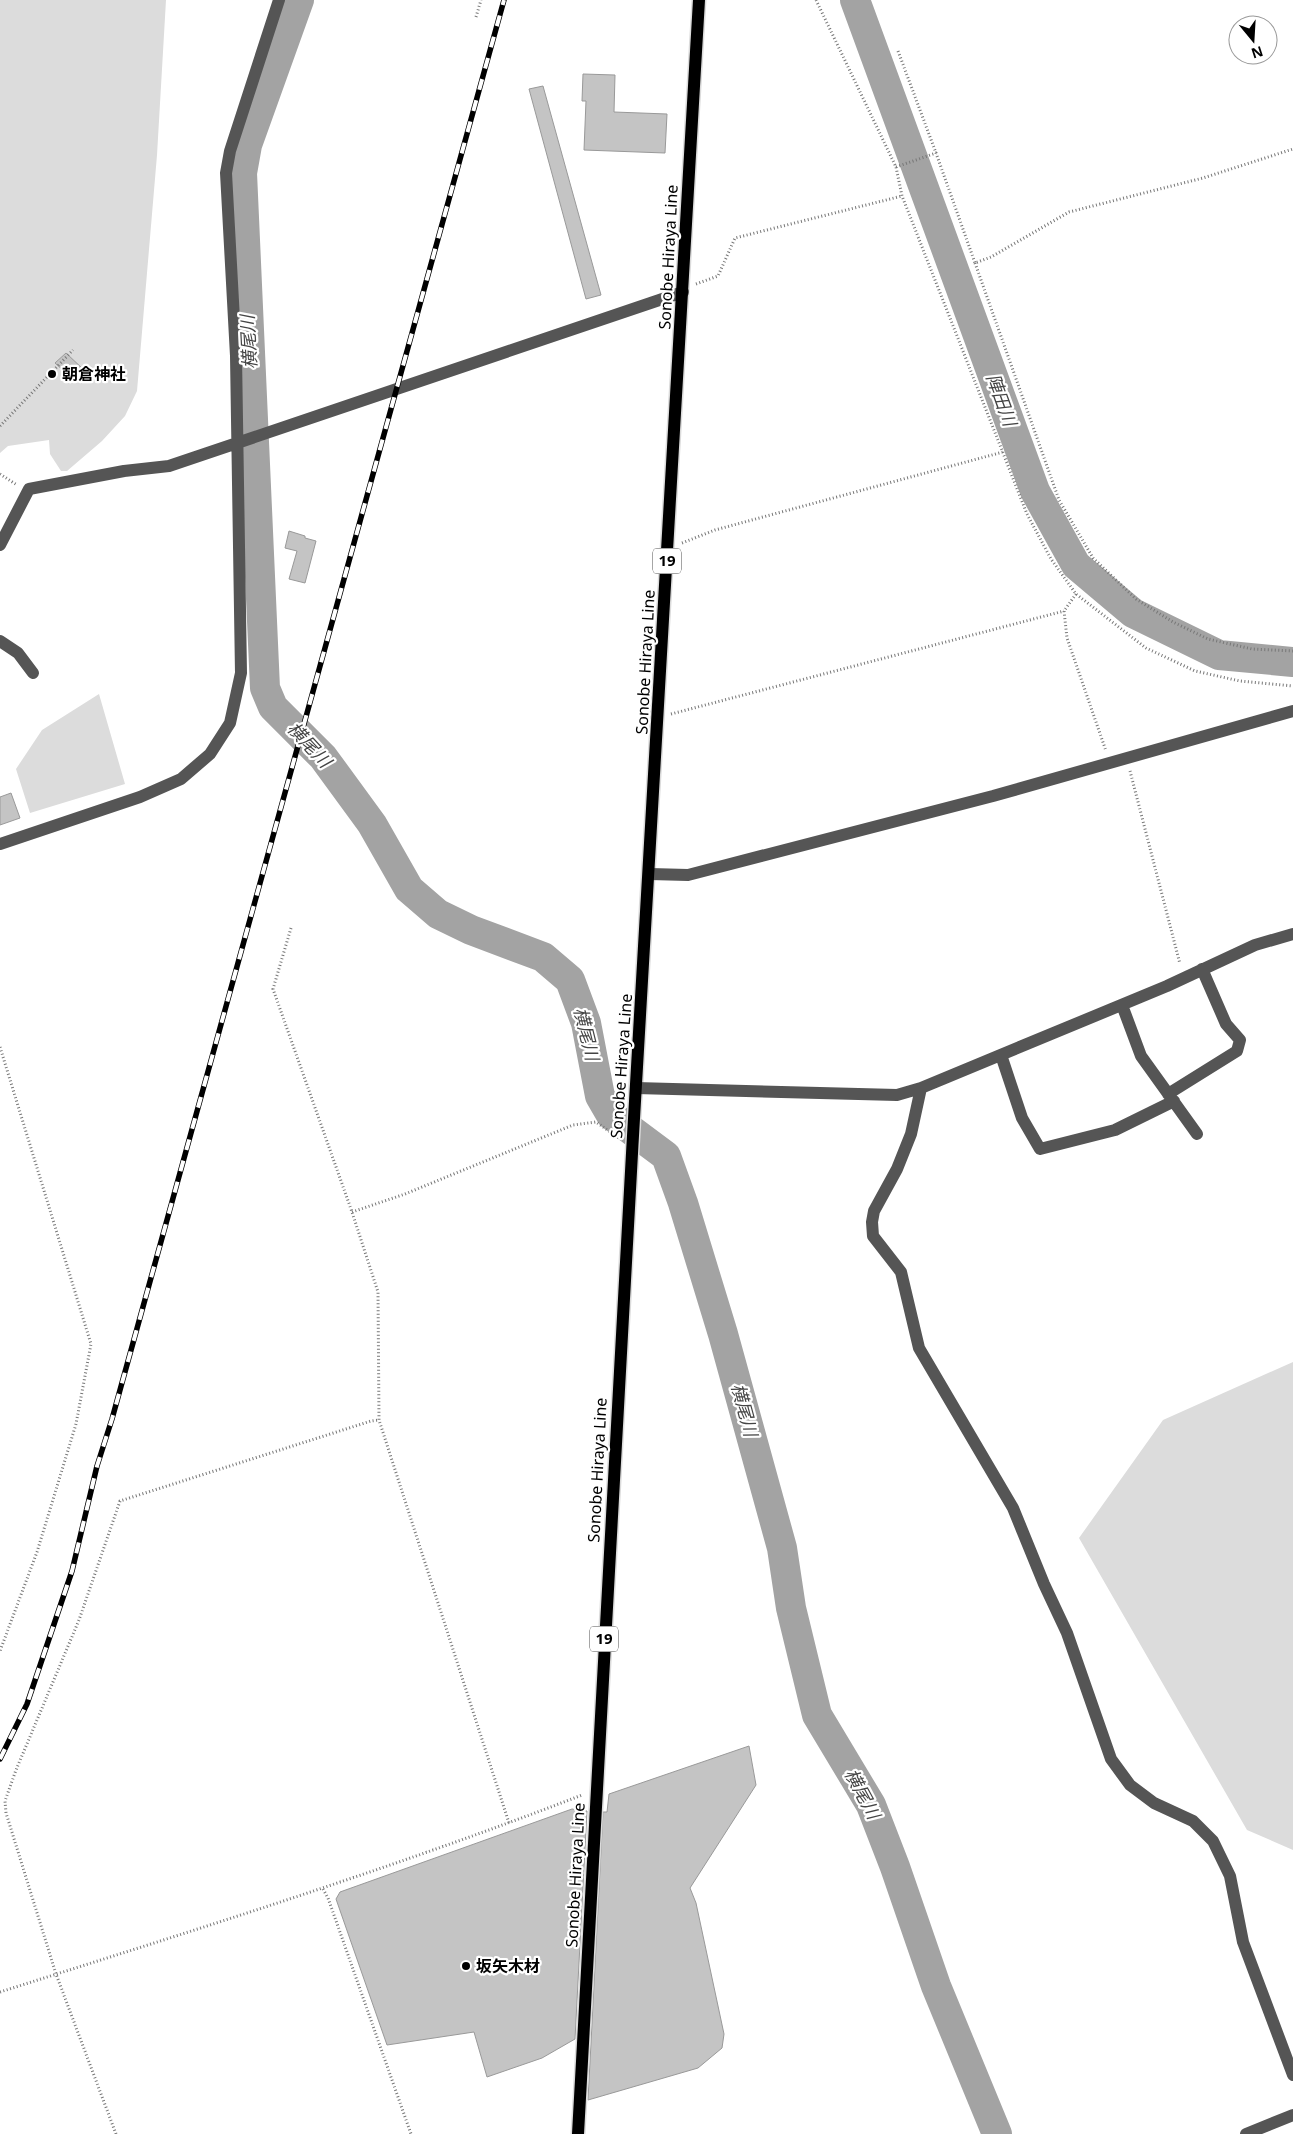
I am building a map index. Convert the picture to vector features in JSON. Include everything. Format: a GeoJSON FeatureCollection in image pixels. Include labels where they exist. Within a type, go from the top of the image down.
{"type":"FeatureCollection","features":[{"type":"Feature","properties":{"kind":"main road","name":"Sonobe Hiraya Line"},"geometry":{"type":"LineString","coordinates":[[578,2134],[595,1790],[650,874],[699,0]]}},
{"type":"Feature","properties":{"kind":"street"},"geometry":{"type":"LineString","coordinates":[[0,844],[140,797],[181,779],[210,754],[230,723],[242,673],[240,442],[226,173],[230,151],[279,0]]}},
{"type":"Feature","properties":{"kind":"street"},"geometry":{"type":"LineString","coordinates":[[0,545],[29,489],[124,471],[169,466],[682,292]]}},
{"type":"Feature","properties":{"kind":"street"},"geometry":{"type":"LineString","coordinates":[[0,641],[18,653],[33,673]]}},
{"type":"Feature","properties":{"kind":"street"},"geometry":{"type":"LineString","coordinates":[[650,874],[688,875],[993,796],[1293,711]]}},
{"type":"Feature","properties":{"kind":"street"},"geometry":{"type":"LineString","coordinates":[[636,1088],[897,1095],[920,1088],[1122,1005],[1255,945],[1293,934]]}},
{"type":"Feature","properties":{"kind":"street"},"geometry":{"type":"LineString","coordinates":[[1001,1055],[1022,1118],[1040,1149],[1115,1130],[1171,1097],[1237,1051],[1240,1040],[1226,1024],[1202,969]]}},
{"type":"Feature","properties":{"kind":"street"},"geometry":{"type":"LineString","coordinates":[[1122,1005],[1142,1056],[1197,1134]]}},
{"type":"Feature","properties":{"kind":"street"},"geometry":{"type":"LineString","coordinates":[[920,1088],[911,1134],[897,1169],[874,1211],[872,1222],[873,1236],[901,1272],[919,1348],[1013,1508],[1044,1584],[1067,1633],[1110,1759],[1130,1785],[1154,1803],[1193,1821],[1213,1841],[1230,1876],[1243,1942],[1293,2075]]}},
{"type":"Feature","properties":{"kind":"street"},"geometry":{"type":"LineString","coordinates":[[1246,2134],[1293,2115]]}},
{"type":"Feature","properties":{"kind":"path"},"geometry":{"type":"LineString","coordinates":[[476,17],[481,0]]}},
{"type":"Feature","properties":{"kind":"path"},"geometry":{"type":"LineString","coordinates":[[816,0],[898,166],[902,196],[1027,514],[1051,559],[1076,594],[1146,648],[1195,671],[1240,681],[1293,686]]}},
{"type":"Feature","properties":{"kind":"path"},"geometry":{"type":"LineString","coordinates":[[898,51],[1059,500],[1093,558],[1136,599],[1173,622],[1208,638],[1252,649],[1293,651]]}},
{"type":"Feature","properties":{"kind":"path"},"geometry":{"type":"LineString","coordinates":[[975,263],[991,257],[1069,212],[1203,178],[1293,149]]}},
{"type":"Feature","properties":{"kind":"path"},"geometry":{"type":"LineString","coordinates":[[898,166],[936,153]]}},
{"type":"Feature","properties":{"kind":"path"},"geometry":{"type":"LineString","coordinates":[[682,292],[703,280],[718,276],[735,238],[902,196]]}},
{"type":"Feature","properties":{"kind":"path"},"geometry":{"type":"LineString","coordinates":[[0,426],[73,350]]}},
{"type":"Feature","properties":{"kind":"path"},"geometry":{"type":"LineString","coordinates":[[668,548],[715,530],[1002,452]]}},
{"type":"Feature","properties":{"kind":"path"},"geometry":{"type":"LineString","coordinates":[[1076,594],[1064,611],[1066,638],[1110,764]]}},
{"type":"Feature","properties":{"kind":"path"},"geometry":{"type":"LineString","coordinates":[[658,717],[1064,611]]}},
{"type":"Feature","properties":{"kind":"path"},"geometry":{"type":"LineString","coordinates":[[1127,759],[1184,978]]}},
{"type":"Feature","properties":{"kind":"path"},"geometry":{"type":"LineString","coordinates":[[291,928],[272,989],[352,1212],[378,1292],[380,1420],[510,1823]]}},
{"type":"Feature","properties":{"kind":"path"},"geometry":{"type":"LineString","coordinates":[[0,1047],[91,1344],[76,1424],[37,1552],[0,1651]]}},
{"type":"Feature","properties":{"kind":"path"},"geometry":{"type":"LineString","coordinates":[[352,1212],[405,1194],[573,1125],[596,1122],[632,1149]]}},
{"type":"Feature","properties":{"kind":"path"},"geometry":{"type":"LineString","coordinates":[[116,2134],[56,1974],[6,1813],[5,1801],[79,1620],[120,1501],[371,1421],[380,1420]]}},
{"type":"Feature","properties":{"kind":"path"},"geometry":{"type":"LineString","coordinates":[[0,1992],[323,1889],[510,1823],[595,1790]]}},
{"type":"Feature","properties":{"kind":"path"},"geometry":{"type":"LineString","coordinates":[[323,1889],[328,1898],[411,2134]]}},
{"type":"Feature","properties":{"kind":"shaded area"},"geometry":{"type":"Polygon","coordinates":[[[0,0],[166,0],[157,155],[137,391],[125,416],[102,441],[67,471],[61,471],[50,454],[49,440],[8,446],[0,453],[0,0]]]}},
{"type":"Feature","properties":{"kind":"shaded area"},"geometry":{"type":"Polygon","coordinates":[[[99,694],[125,784],[30,813],[16,769],[42,730],[99,694]]]}},
{"type":"Feature","properties":{"kind":"shaded area"},"geometry":{"type":"Polygon","coordinates":[[[1293,1362],[1293,1850],[1247,1830],[1079,1538],[1163,1420],[1293,1362]]]}},
{"type":"Feature","properties":{"kind":"building"},"geometry":{"type":"Polygon","coordinates":[[[583,74],[615,75],[614,112],[667,114],[665,153],[584,150],[586,101],[582,101],[583,74]]]}},
{"type":"Feature","properties":{"kind":"building"},"geometry":{"type":"Polygon","coordinates":[[[543,86],[601,295],[586,299],[529,89],[543,86]]]}},
{"type":"Feature","properties":{"kind":"building"},"geometry":{"type":"Polygon","coordinates":[[[66,353],[85,371],[76,382],[55,363],[66,353]]]}},
{"type":"Feature","properties":{"kind":"building"},"geometry":{"type":"Polygon","coordinates":[[[289,531],[316,541],[305,583],[289,579],[297,551],[285,548],[289,531]]]}},
{"type":"Feature","properties":{"kind":"building"},"geometry":{"type":"Polygon","coordinates":[[[11,793],[20,818],[0,825],[0,797],[11,793]]]}},
{"type":"Feature","properties":{"kind":"building"},"geometry":{"type":"Polygon","coordinates":[[[749,1746],[756,1785],[690,1888],[696,1903],[724,2034],[722,2048],[698,2068],[588,2100],[603,1812],[607,1812],[609,1794],[749,1746]]]}},
{"type":"Feature","properties":{"kind":"building","name":"坂矢木材"},"geometry":{"type":"Polygon","coordinates":[[[572,1809],[587,1811],[575,2039],[542,2058],[487,2077],[474,2032],[387,2045],[336,1899],[340,1892],[572,1809]]]}},
{"type":"Feature","properties":{"kind":"waterway","name":"横尾川"},"geometry":{"type":"LineString","coordinates":[[299,0],[247,145],[242,173],[265,688],[273,707],[323,757],[372,824],[409,889],[438,914],[471,930],[543,957],[570,980],[586,1023],[600,1096],[611,1115],[666,1156],[683,1203],[723,1334],[782,1548],[791,1608],[817,1715],[871,1805],[895,1867],[936,1986],[997,2134]]}},
{"type":"Feature","properties":{"kind":"waterway","name":"陣田川"},"geometry":{"type":"LineString","coordinates":[[855,0],[1035,491],[1076,565],[1133,613],[1219,655],[1293,662]]}},
{"type":"Feature","properties":{"kind":"railway"},"geometry":{"type":"LineString","coordinates":[[0,1759],[27,1704],[72,1571],[97,1466],[112,1419],[504,0]]}},
{"type":"Feature","properties":{"kind":"place","name":"朝倉神社"},"geometry":{"type":"Point","coordinates":[52,374]}},
{"type":"Feature","properties":{"kind":"place","name":"坂矢木材"},"geometry":{"type":"Point","coordinates":[466,1966]}}]}
